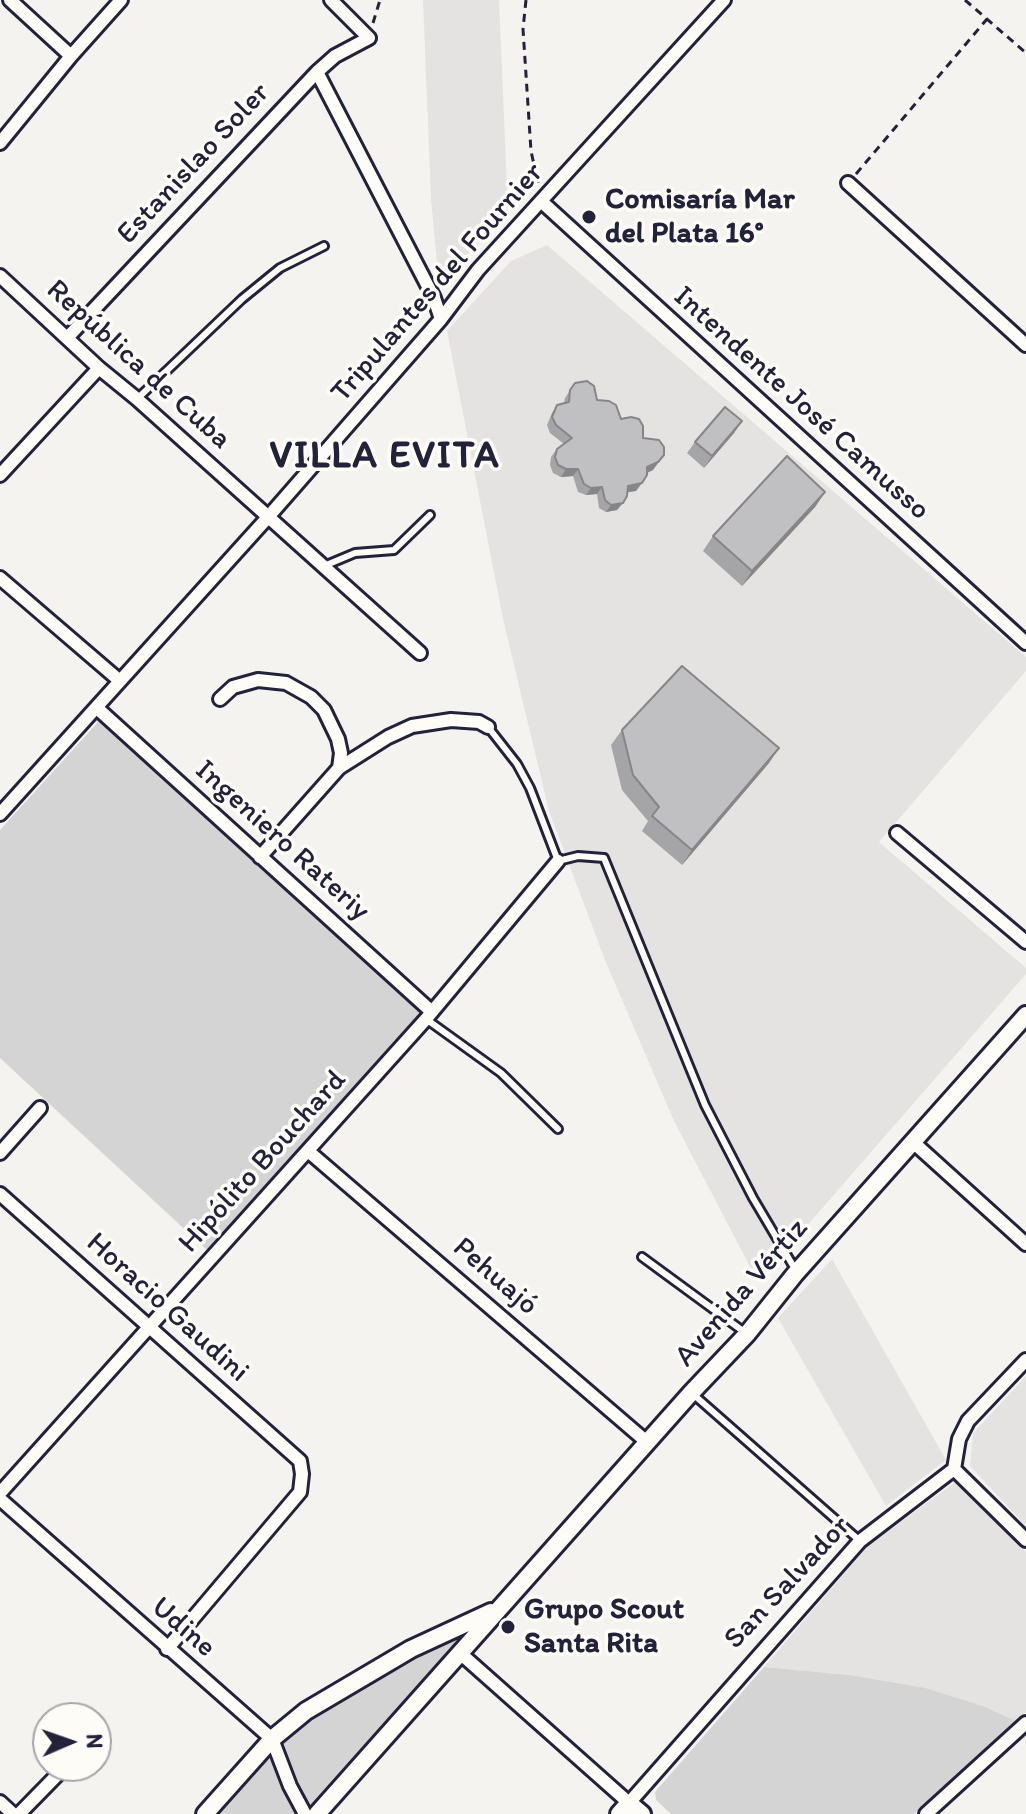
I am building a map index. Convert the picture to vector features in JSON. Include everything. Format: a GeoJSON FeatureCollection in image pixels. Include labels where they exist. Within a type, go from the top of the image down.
{"type":"FeatureCollection","features":[{"type":"Feature","properties":{"kind":"street"},"geometry":{"type":"LineString","coordinates":[[10,0],[71,56]]}},
{"type":"Feature","properties":{"kind":"street"},"geometry":{"type":"LineString","coordinates":[[0,143],[121,0]]}},
{"type":"Feature","properties":{"kind":"street"},"geometry":{"type":"LineString","coordinates":[[331,0],[369,38]]}},
{"type":"Feature","properties":{"kind":"street","name":"Tripulantes del Fournier"},"geometry":{"type":"LineString","coordinates":[[0,814],[269,516],[441,319],[478,270],[724,0]]}},
{"type":"Feature","properties":{"kind":"street","name":"Estanislao Soler"},"geometry":{"type":"LineString","coordinates":[[67,338],[317,72],[335,56],[369,38]]}},
{"type":"Feature","properties":{"kind":"street"},"geometry":{"type":"LineString","coordinates":[[317,72],[434,298],[441,319]]}},
{"type":"Feature","properties":{"kind":"street"},"geometry":{"type":"LineString","coordinates":[[848,183],[1026,345]]}},
{"type":"Feature","properties":{"kind":"street","name":"Intendente José Camusso"},"geometry":{"type":"LineString","coordinates":[[542,202],[1026,643]]}},
{"type":"Feature","properties":{"kind":"street","name":"República de Cuba"},"geometry":{"type":"LineString","coordinates":[[0,276],[420,653]]}},
{"type":"Feature","properties":{"kind":"street"},"geometry":{"type":"LineString","coordinates":[[0,475],[99,368]]}},
{"type":"Feature","properties":{"kind":"street"},"geometry":{"type":"LineString","coordinates":[[0,578],[120,681]]}},
{"type":"Feature","properties":{"kind":"street"},"geometry":{"type":"LineString","coordinates":[[220,699],[233,687],[258,680],[286,683],[311,697],[331,722],[338,739],[341,753],[339,768]]}},
{"type":"Feature","properties":{"kind":"street","name":"Ingeniero Rateriy"},"geometry":{"type":"LineString","coordinates":[[97,708],[429,1016]]}},
{"type":"Feature","properties":{"kind":"street"},"geometry":{"type":"LineString","coordinates":[[260,857],[339,768],[388,737],[412,726],[451,720],[479,722],[488,727]]}},
{"type":"Feature","properties":{"kind":"street"},"geometry":{"type":"LineString","coordinates":[[897,833],[1026,942]]}},
{"type":"Feature","properties":{"kind":"street","name":"Hipólito Bouchard"},"geometry":{"type":"LineString","coordinates":[[0,1496],[429,1016],[558,861]]}},
{"type":"Feature","properties":{"kind":"street","name":"Avenida Vértiz"},"geometry":{"type":"LineString","coordinates":[[317,1814],[747,1334],[797,1272],[1026,1015]]}},
{"type":"Feature","properties":{"kind":"street"},"geometry":{"type":"LineString","coordinates":[[0,1153],[40,1108]]}},
{"type":"Feature","properties":{"kind":"street"},"geometry":{"type":"LineString","coordinates":[[913,1142],[1026,1244]]}},
{"type":"Feature","properties":{"kind":"street","name":"Pehuajó"},"geometry":{"type":"LineString","coordinates":[[308,1151],[648,1443]]}},
{"type":"Feature","properties":{"kind":"street","name":"Horacio Gaudini"},"geometry":{"type":"LineString","coordinates":[[0,1194],[300,1461],[300,1492],[167,1649]]}},
{"type":"Feature","properties":{"kind":"street"},"geometry":{"type":"LineString","coordinates":[[1026,1360],[968,1421],[959,1439],[954,1469],[1026,1540]]}},
{"type":"Feature","properties":{"kind":"street","name":"San Salvador"},"geometry":{"type":"LineString","coordinates":[[630,1810],[860,1541],[954,1469]]}},
{"type":"Feature","properties":{"kind":"street","name":"Udine"},"geometry":{"type":"LineString","coordinates":[[0,1496],[167,1649],[272,1739],[290,1786],[305,1814]]}},
{"type":"Feature","properties":{"kind":"street"},"geometry":{"type":"LineString","coordinates":[[205,1814],[272,1739],[306,1711],[379,1667],[500,1608]]}},
{"type":"Feature","properties":{"kind":"street"},"geometry":{"type":"LineString","coordinates":[[460,1653],[630,1810]]}},
{"type":"Feature","properties":{"kind":"street"},"geometry":{"type":"LineString","coordinates":[[926,1814],[1026,1723]]}},
{"type":"Feature","properties":{"kind":"street"},"geometry":{"type":"LineString","coordinates":[[19,1814],[50,1782]]}},
{"type":"Feature","properties":{"kind":"street"},"geometry":{"type":"LineString","coordinates":[[0,1802],[13,1814]]}},
{"type":"Feature","properties":{"kind":"lane"},"geometry":{"type":"LineString","coordinates":[[137,399],[242,299],[280,268],[324,246]]}},
{"type":"Feature","properties":{"kind":"lane"},"geometry":{"type":"LineString","coordinates":[[324,566],[355,553],[394,550],[430,515]]}},
{"type":"Feature","properties":{"kind":"lane"},"geometry":{"type":"LineString","coordinates":[[488,727],[517,764],[530,788],[558,861],[578,856],[604,858],[705,1105],[753,1198],[797,1272]]}},
{"type":"Feature","properties":{"kind":"lane"},"geometry":{"type":"LineString","coordinates":[[429,1016],[501,1073],[558,1129]]}},
{"type":"Feature","properties":{"kind":"lane"},"geometry":{"type":"LineString","coordinates":[[642,1257],[747,1334]]}},
{"type":"Feature","properties":{"kind":"lane"},"geometry":{"type":"LineString","coordinates":[[691,1393],[860,1541]]}},
{"type":"Feature","properties":{"kind":"path"},"geometry":{"type":"LineString","coordinates":[[369,38],[380,0]]}},
{"type":"Feature","properties":{"kind":"path"},"geometry":{"type":"LineString","coordinates":[[526,0],[523,29],[531,151],[542,202]]}},
{"type":"Feature","properties":{"kind":"path"},"geometry":{"type":"LineString","coordinates":[[965,0],[1026,53]]}},
{"type":"Feature","properties":{"kind":"path"},"geometry":{"type":"LineString","coordinates":[[848,183],[987,19]]}},
{"type":"Feature","properties":{"kind":"shaded area"},"geometry":{"type":"Polygon","coordinates":[[[423,0],[499,0],[508,211],[439,285],[431,199],[423,0]]]}},
{"type":"Feature","properties":{"kind":"shaded area"},"geometry":{"type":"Polygon","coordinates":[[[547,245],[1026,657],[1026,671],[879,842],[1026,968],[1026,974],[758,1282],[674,1121],[605,960],[549,811],[503,619],[447,331],[511,261],[547,245]]]}},
{"type":"Feature","properties":{"kind":"shaded area"},"geometry":{"type":"Polygon","coordinates":[[[99,721],[422,1012],[207,1250],[0,1058],[0,830],[99,721]]]}},
{"type":"Feature","properties":{"kind":"shaded area"},"geometry":{"type":"Polygon","coordinates":[[[832,1259],[946,1460],[886,1506],[778,1318],[832,1259]]]}},
{"type":"Feature","properties":{"kind":"shaded area"},"geometry":{"type":"Polygon","coordinates":[[[1026,1376],[1026,1526],[970,1466],[973,1433],[1026,1376]]]}},
{"type":"Feature","properties":{"kind":"shaded area"},"geometry":{"type":"Polygon","coordinates":[[[958,1480],[1026,1552],[1026,1712],[1016,1721],[983,1706],[926,1688],[850,1675],[764,1667],[867,1547],[958,1480]]]}},
{"type":"Feature","properties":{"kind":"shaded area"},"geometry":{"type":"Polygon","coordinates":[[[457,1635],[461,1636],[461,1641],[313,1808],[309,1808],[292,1777],[279,1743],[316,1713],[457,1635]]]}},
{"type":"Feature","properties":{"kind":"shaded area"},"geometry":{"type":"Polygon","coordinates":[[[764,1667],[850,1675],[926,1688],[983,1706],[1016,1721],[914,1814],[671,1814],[656,1800],[655,1792],[764,1667]]]}},
{"type":"Feature","properties":{"kind":"shaded area"},"geometry":{"type":"Polygon","coordinates":[[[269,1755],[273,1757],[299,1814],[215,1814],[269,1755]]]}},
{"type":"Feature","properties":{"kind":"building"},"geometry":{"type":"Polygon","coordinates":[[[587,381],[594,386],[597,400],[616,405],[621,419],[639,419],[643,426],[643,438],[659,440],[664,447],[664,455],[647,467],[642,483],[628,486],[623,503],[611,505],[605,500],[602,487],[591,488],[584,484],[578,469],[558,465],[555,457],[557,449],[572,438],[556,425],[552,417],[557,405],[569,402],[570,390],[575,383],[587,381]]]}},
{"type":"Feature","properties":{"kind":"building"},"geometry":{"type":"Polygon","coordinates":[[[725,407],[742,421],[712,456],[695,442],[725,407]]]}},
{"type":"Feature","properties":{"kind":"building"},"geometry":{"type":"Polygon","coordinates":[[[787,456],[825,492],[752,571],[713,536],[787,456]]]}},
{"type":"Feature","properties":{"kind":"building"},"geometry":{"type":"Polygon","coordinates":[[[682,666],[779,748],[692,850],[652,816],[659,807],[633,775],[622,730],[682,666]]]}},
{"type":"Feature","properties":{"kind":"place","name":"Comisaría Mar del Plata 16°"},"geometry":{"type":"Point","coordinates":[589,217]}},
{"type":"Feature","properties":{"kind":"place","name":"Grupo Scout Santa Rita"},"geometry":{"type":"Point","coordinates":[508,1627]}},
{"type":"Feature","properties":{"kind":"district","name":"VILLA EVITA"},"geometry":{"type":"Point","coordinates":[385,457]}}]}
